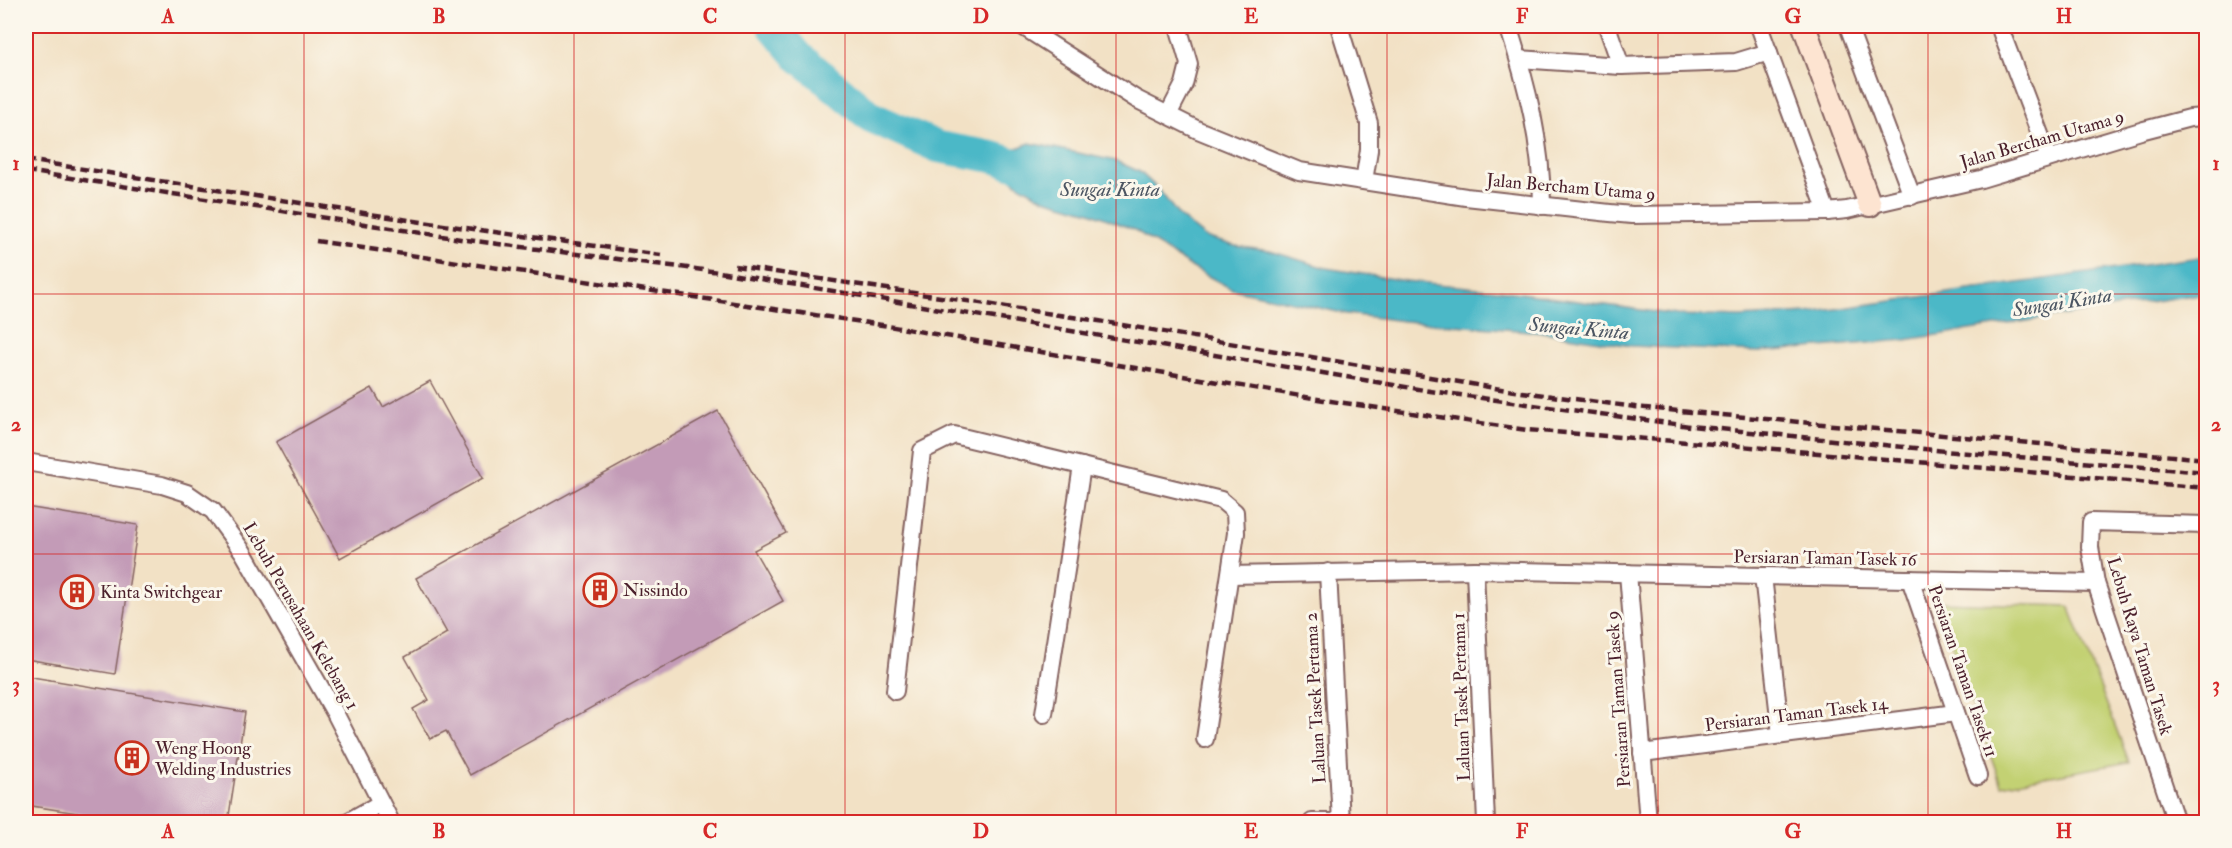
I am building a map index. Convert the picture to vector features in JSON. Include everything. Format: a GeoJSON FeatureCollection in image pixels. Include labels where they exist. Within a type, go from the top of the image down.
{"type":"FeatureCollection","features":[{"type":"Feature","properties":{"kind":"street","name":"Jalan Bercham Utama 9"},"geometry":{"type":"LineString","coordinates":[[1022,26],[1136,99],[1198,130],[1299,171],[1466,197],[1632,215],[1827,213],[1981,179],[2144,130],[2190,118],[2206,117]]}},
{"type":"Feature","properties":{"kind":"street"},"geometry":{"type":"LineString","coordinates":[[1168,115],[1184,84],[1189,64],[1178,26]]}},
{"type":"Feature","properties":{"kind":"street"},"geometry":{"type":"LineString","coordinates":[[1339,26],[1369,123],[1369,150],[1364,181]]}},
{"type":"Feature","properties":{"kind":"street"},"geometry":{"type":"LineString","coordinates":[[1508,26],[1519,59],[1540,148],[1542,206]]}},
{"type":"Feature","properties":{"kind":"street"},"geometry":{"type":"LineString","coordinates":[[1606,26],[1621,66]]}},
{"type":"Feature","properties":{"kind":"street"},"geometry":{"type":"LineString","coordinates":[[1759,26],[1827,213]]}},
{"type":"Feature","properties":{"kind":"street"},"geometry":{"type":"LineString","coordinates":[[1804,26],[1870,205]]}},
{"type":"Feature","properties":{"kind":"street"},"geometry":{"type":"LineString","coordinates":[[1848,26],[1912,196]]}},
{"type":"Feature","properties":{"kind":"street"},"geometry":{"type":"LineString","coordinates":[[1999,26],[2049,158]]}},
{"type":"Feature","properties":{"kind":"street"},"geometry":{"type":"LineString","coordinates":[[1519,59],[1621,66],[1736,62],[1770,52]]}},
{"type":"Feature","properties":{"kind":"street"},"geometry":{"type":"LineString","coordinates":[[894,691],[922,451],[954,435],[1221,500],[1235,512],[1236,533],[1205,739]]}},
{"type":"Feature","properties":{"kind":"street","name":"Lebuh Perusahaan Kelebang 1"},"geometry":{"type":"LineString","coordinates":[[26,462],[162,485],[187,493],[213,511],[249,562],[335,713],[391,822]]}},
{"type":"Feature","properties":{"kind":"street"},"geometry":{"type":"LineString","coordinates":[[1044,714],[1082,466]]}},
{"type":"Feature","properties":{"kind":"street","name":"Lebuh Raya Taman Tasek"},"geometry":{"type":"LineString","coordinates":[[2176,822],[2096,583],[2090,548],[2091,522],[2206,525]]}},
{"type":"Feature","properties":{"kind":"street","name":"Persiaran Taman Tasek 16"},"geometry":{"type":"LineString","coordinates":[[1230,575],[1475,570],[2096,583]]}},
{"type":"Feature","properties":{"kind":"street","name":"Laluan Tasek Pertama 1"},"geometry":{"type":"LineString","coordinates":[[1475,570],[1486,822]]}},
{"type":"Feature","properties":{"kind":"street","name":"Laluan Tasek Pertama 2"},"geometry":{"type":"LineString","coordinates":[[1328,572],[1341,822]]}},
{"type":"Feature","properties":{"kind":"street","name":"Persiaran Taman Tasek 9"},"geometry":{"type":"LineString","coordinates":[[1628,573],[1648,822]]}},
{"type":"Feature","properties":{"kind":"street"},"geometry":{"type":"LineString","coordinates":[[1763,576],[1781,735]]}},
{"type":"Feature","properties":{"kind":"street","name":"Persiaran Taman Tasek 11"},"geometry":{"type":"LineString","coordinates":[[1910,579],[1978,776]]}},
{"type":"Feature","properties":{"kind":"street","name":"Persiaran Taman Tasek 14"},"geometry":{"type":"LineString","coordinates":[[1642,753],[1956,713]]}},
{"type":"Feature","properties":{"kind":"street"},"geometry":{"type":"LineString","coordinates":[[347,822],[381,803]]}},
{"type":"Feature","properties":{"kind":"street"},"geometry":{"type":"LineString","coordinates":[[1312,822],[1341,822]]}},
{"type":"Feature","properties":{"kind":"green space"},"geometry":{"type":"Polygon","coordinates":[[[1937,602],[2069,606],[2129,762],[2001,785],[1937,602]]]}},
{"type":"Feature","properties":{"kind":"water","name":"Sungai Kinta"},"geometry":{"type":"Polygon","coordinates":[[[1030,143],[1116,161],[1140,172],[1159,190],[1179,216],[1205,237],[1235,246],[1270,251],[1326,268],[1406,281],[1499,290],[1677,315],[1740,317],[1808,313],[2206,256],[2206,293],[1905,340],[1759,352],[1632,346],[1542,332],[1347,314],[1232,289],[1193,268],[1135,230],[1090,212],[1044,199],[1016,183],[993,157],[1030,143]]]}},
{"type":"Feature","properties":{"kind":"building"},"geometry":{"type":"Polygon","coordinates":[[[430,381],[483,478],[340,558],[276,442],[372,388],[383,407],[430,381]]]}},
{"type":"Feature","properties":{"kind":"building","name":"Nissindo"},"geometry":{"type":"Polygon","coordinates":[[[718,411],[786,533],[754,550],[783,601],[470,775],[446,731],[430,739],[413,709],[429,700],[405,657],[447,633],[416,578],[718,411]]]}},
{"type":"Feature","properties":{"kind":"building","name":"Kinta Switchgear"},"geometry":{"type":"Polygon","coordinates":[[[26,507],[138,525],[115,674],[26,659],[26,507]]]}},
{"type":"Feature","properties":{"kind":"building","name":"Weng Hoong Welding Industries"},"geometry":{"type":"Polygon","coordinates":[[[26,676],[245,712],[228,822],[135,822],[26,805],[26,676]]]}},
{"type":"Feature","properties":{"kind":"waterway","name":"Sungai Kinta"},"geometry":{"type":"LineString","coordinates":[[773,26],[798,56],[871,117],[938,147],[993,157],[1033,170]]}},
{"type":"Feature","properties":{"kind":"railway"},"geometry":{"type":"LineString","coordinates":[[26,160],[415,221],[661,255]]}},
{"type":"Feature","properties":{"kind":"railway"},"geometry":{"type":"LineString","coordinates":[[26,171],[467,240],[719,272],[1430,391],[1690,426],[1955,452],[2206,472]]}},
{"type":"Feature","properties":{"kind":"railway"},"geometry":{"type":"LineString","coordinates":[[316,241],[882,325],[1324,400],[1527,430],[1741,446],[2206,488]]}},
{"type":"Feature","properties":{"kind":"railway"},"geometry":{"type":"LineString","coordinates":[[735,266],[1099,321],[1507,390],[1635,407],[2206,459]]}},
{"type":"Feature","properties":{"kind":"place","name":"Nissindo"},"geometry":{"type":"Point","coordinates":[600,590]}},
{"type":"Feature","properties":{"kind":"place","name":"Kinta Switchgear"},"geometry":{"type":"Point","coordinates":[77,592]}},
{"type":"Feature","properties":{"kind":"place","name":"Weng Hoong Welding Industries"},"geometry":{"type":"Point","coordinates":[132,758]}}]}
